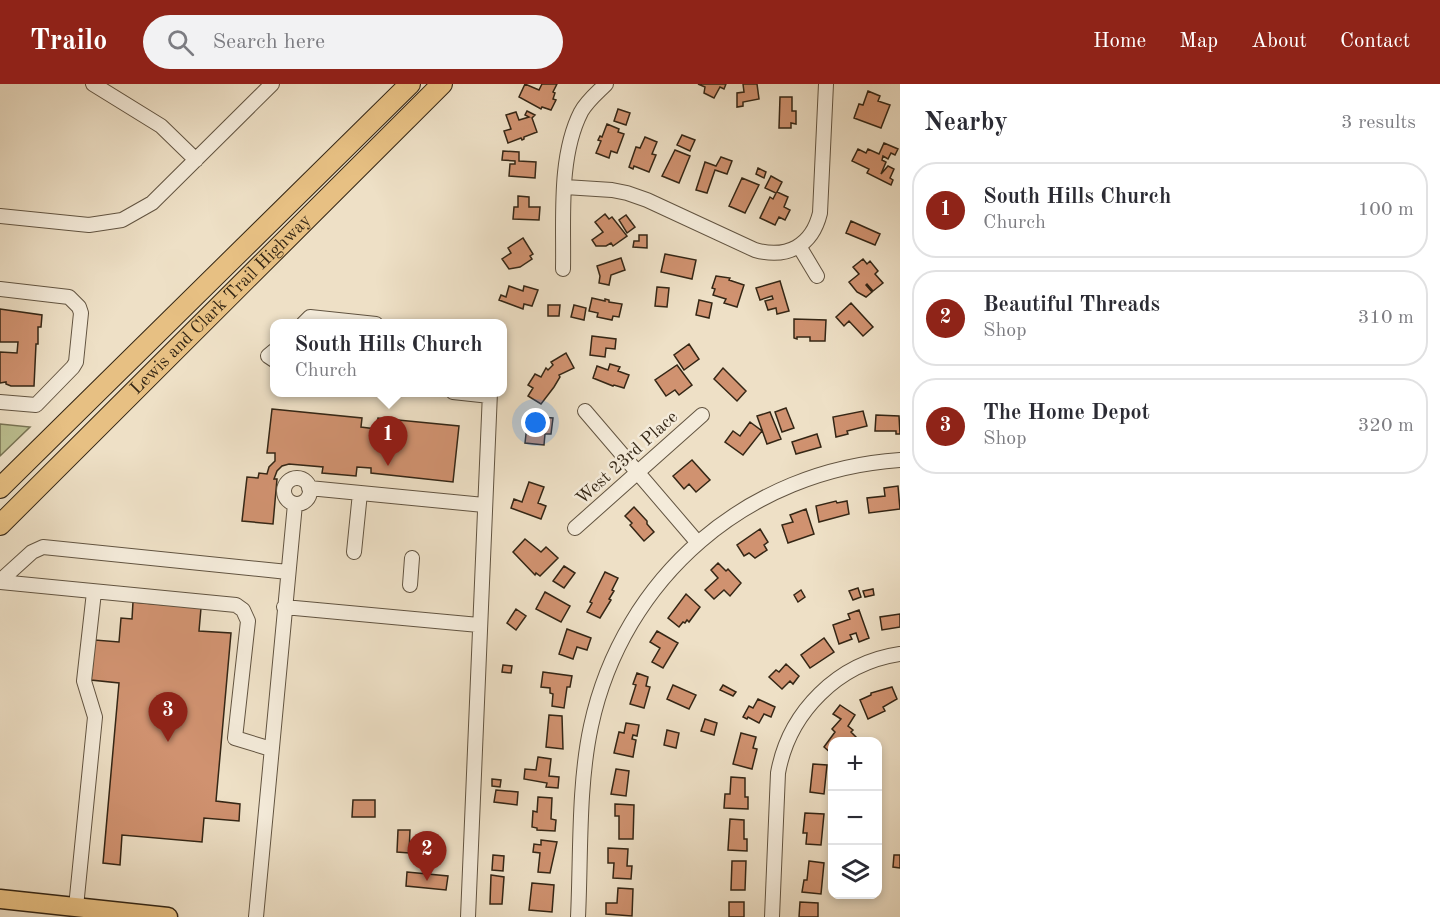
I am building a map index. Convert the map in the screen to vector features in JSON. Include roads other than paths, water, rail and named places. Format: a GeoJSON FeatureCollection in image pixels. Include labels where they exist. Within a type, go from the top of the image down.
{"type":"FeatureCollection","features":[{"type":"Feature","properties":{"kind":"highway","name":"Lewis and Clark Trail Highway"},"geometry":{"type":"LineString","coordinates":[[0,488],[410,84]]}},
{"type":"Feature","properties":{"kind":"highway","name":"Lewis and Clark Trail Highway"},"geometry":{"type":"LineString","coordinates":[[0,525],[442,84]]}},
{"type":"Feature","properties":{"kind":"main road"},"geometry":{"type":"LineString","coordinates":[[0,898],[159,916]]}},
{"type":"Feature","properties":{"kind":"street"},"geometry":{"type":"LineString","coordinates":[[93,84],[161,126],[196,160]]}},
{"type":"Feature","properties":{"kind":"street"},"geometry":{"type":"LineString","coordinates":[[0,216],[89,225],[122,220],[152,203],[272,84]]}},
{"type":"Feature","properties":{"kind":"street"},"geometry":{"type":"LineString","coordinates":[[563,269],[565,187],[569,142],[582,110],[606,84]]}},
{"type":"Feature","properties":{"kind":"street"},"geometry":{"type":"LineString","coordinates":[[565,187],[627,193],[764,252],[783,253],[808,240],[820,213],[826,84]]}},
{"type":"Feature","properties":{"kind":"street"},"geometry":{"type":"LineString","coordinates":[[799,246],[817,276]]}},
{"type":"Feature","properties":{"kind":"street"},"geometry":{"type":"LineString","coordinates":[[0,289],[69,297],[81,313],[75,365],[36,405],[0,402]]}},
{"type":"Feature","properties":{"kind":"street"},"geometry":{"type":"LineString","coordinates":[[468,917],[490,397]]}},
{"type":"Feature","properties":{"kind":"street"},"geometry":{"type":"LineString","coordinates":[[585,411],[698,543]]}},
{"type":"Feature","properties":{"kind":"street","name":"West 23rd Place"},"geometry":{"type":"LineString","coordinates":[[575,528],[702,415]]}},
{"type":"Feature","properties":{"kind":"street"},"geometry":{"type":"LineString","coordinates":[[578,917],[585,769],[591,725],[600,693],[622,640],[642,606],[672,568],[698,543],[750,505],[789,485],[858,465],[900,460]]}},
{"type":"Feature","properties":{"kind":"street"},"geometry":{"type":"LineString","coordinates":[[297,478],[305,481],[309,488],[306,500],[295,504],[285,497],[286,484],[297,478]]}},
{"type":"Feature","properties":{"kind":"street"},"geometry":{"type":"LineString","coordinates":[[309,488],[484,505]]}},
{"type":"Feature","properties":{"kind":"street"},"geometry":{"type":"LineString","coordinates":[[354,552],[360,493]]}},
{"type":"Feature","properties":{"kind":"street"},"geometry":{"type":"LineString","coordinates":[[256,917],[295,504]]}},
{"type":"Feature","properties":{"kind":"street"},"geometry":{"type":"LineString","coordinates":[[0,581],[32,552],[44,547],[288,572]]}},
{"type":"Feature","properties":{"kind":"street"},"geometry":{"type":"LineString","coordinates":[[410,585],[412,558]]}},
{"type":"Feature","properties":{"kind":"street"},"geometry":{"type":"LineString","coordinates":[[0,581],[236,605],[243,610],[249,621],[235,738],[271,749]]}},
{"type":"Feature","properties":{"kind":"street"},"geometry":{"type":"LineString","coordinates":[[76,907],[95,717],[84,681],[94,592]]}},
{"type":"Feature","properties":{"kind":"street"},"geometry":{"type":"LineString","coordinates":[[284,607],[479,625]]}},
{"type":"Feature","properties":{"kind":"street"},"geometry":{"type":"LineString","coordinates":[[772,917],[778,773],[794,728],[818,695],[842,675],[878,658],[900,654]]}},
{"type":"Feature","properties":{"kind":"place","name":"South Hills Church"},"geometry":{"type":"Point","coordinates":[388,466]}},
{"type":"Feature","properties":{"kind":"place","name":"The Home Depot"},"geometry":{"type":"Point","coordinates":[168,742]}},
{"type":"Feature","properties":{"kind":"place","name":"Beautiful Threads"},"geometry":{"type":"Point","coordinates":[427,881]}}]}
